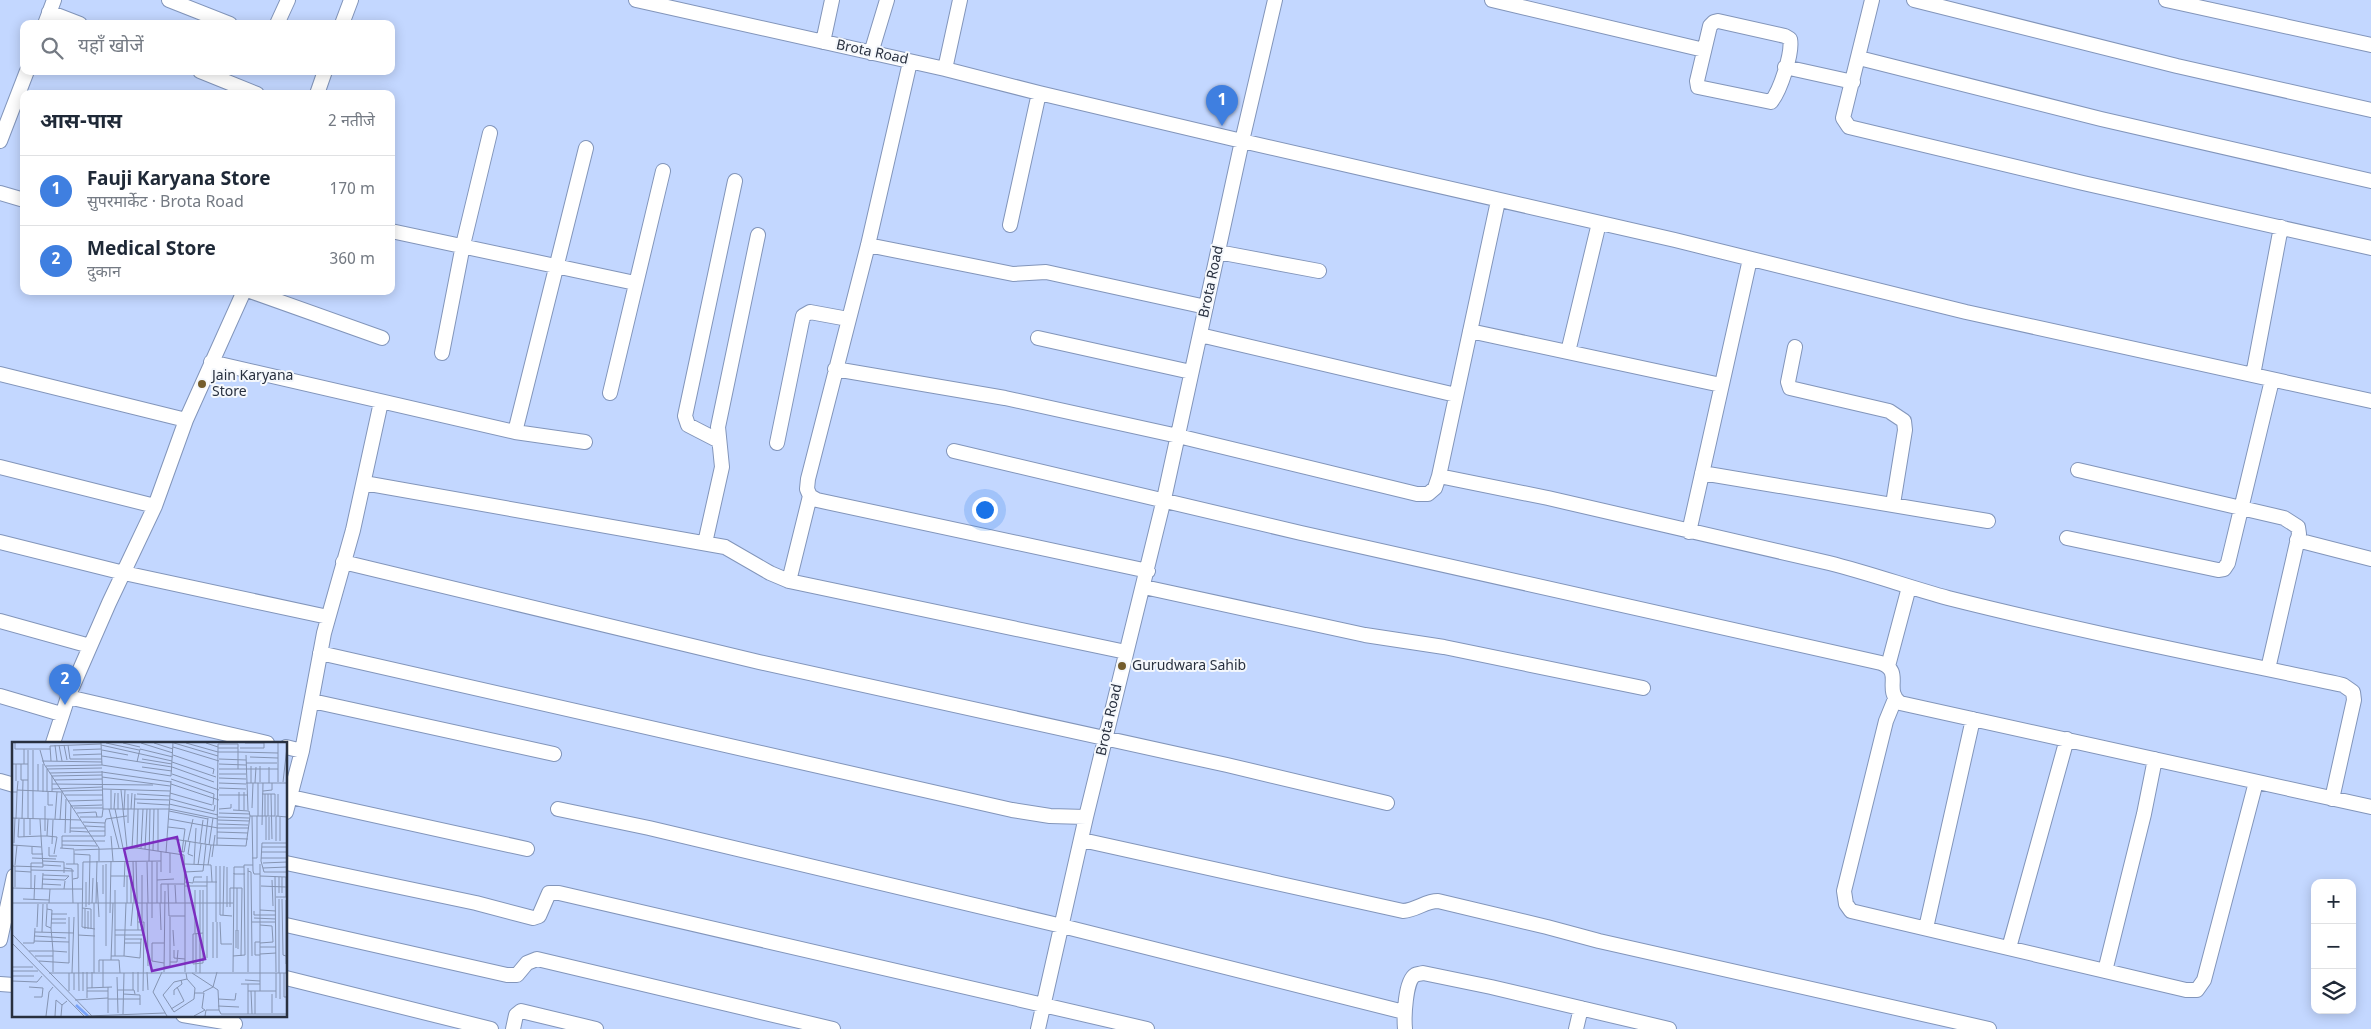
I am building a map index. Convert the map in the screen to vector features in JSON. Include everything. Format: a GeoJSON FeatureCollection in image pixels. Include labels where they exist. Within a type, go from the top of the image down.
{"type":"FeatureCollection","features":[{"type":"Feature","properties":{"kind":"street"},"geometry":{"type":"LineString","coordinates":[[169,0],[220,20]]}},
{"type":"Feature","properties":{"kind":"street"},"geometry":{"type":"LineString","coordinates":[[279,20],[288,0]]}},
{"type":"Feature","properties":{"kind":"street"},"geometry":{"type":"LineString","coordinates":[[343,20],[350,0]]}},
{"type":"Feature","properties":{"kind":"street","name":"Brota Road"},"geometry":{"type":"LineString","coordinates":[[636,0],[673,5],[823,42],[945,68],[1039,93],[1242,141],[1148,570],[1086,817],[1038,1029]]}},
{"type":"Feature","properties":{"kind":"street"},"geometry":{"type":"LineString","coordinates":[[823,42],[832,0]]}},
{"type":"Feature","properties":{"kind":"street"},"geometry":{"type":"LineString","coordinates":[[871,53],[887,0]]}},
{"type":"Feature","properties":{"kind":"street"},"geometry":{"type":"LineString","coordinates":[[945,68],[960,0]]}},
{"type":"Feature","properties":{"kind":"street"},"geometry":{"type":"LineString","coordinates":[[1274,0],[1242,141],[1750,259],[1966,312],[2371,401]]}},
{"type":"Feature","properties":{"kind":"street"},"geometry":{"type":"LineString","coordinates":[[1492,0],[1704,50]]}},
{"type":"Feature","properties":{"kind":"street"},"geometry":{"type":"LineString","coordinates":[[1872,0],[1843,118],[1849,127],[2083,183],[2371,248]]}},
{"type":"Feature","properties":{"kind":"street"},"geometry":{"type":"LineString","coordinates":[[1914,0],[2168,64],[2371,110]]}},
{"type":"Feature","properties":{"kind":"street"},"geometry":{"type":"LineString","coordinates":[[2166,0],[2371,45]]}},
{"type":"Feature","properties":{"kind":"street"},"geometry":{"type":"LineString","coordinates":[[49,12],[70,20]]}},
{"type":"Feature","properties":{"kind":"street"},"geometry":{"type":"LineString","coordinates":[[1718,21],[1785,36],[1790,39],[1791,44],[1776,96],[1771,102],[1700,88],[1697,84],[1704,50],[1710,26],[1718,21]]}},
{"type":"Feature","properties":{"kind":"street"},"geometry":{"type":"LineString","coordinates":[[1859,58],[2101,119],[2371,181]]}},
{"type":"Feature","properties":{"kind":"street"},"geometry":{"type":"LineString","coordinates":[[910,62],[868,245],[808,479],[807,489],[810,496],[817,500],[1148,570]]}},
{"type":"Feature","properties":{"kind":"street"},"geometry":{"type":"LineString","coordinates":[[1785,67],[1853,82]]}},
{"type":"Feature","properties":{"kind":"street"},"geometry":{"type":"LineString","coordinates":[[0,141],[25,75]]}},
{"type":"Feature","properties":{"kind":"street"},"geometry":{"type":"LineString","coordinates":[[210,75],[247,90]]}},
{"type":"Feature","properties":{"kind":"street"},"geometry":{"type":"LineString","coordinates":[[318,90],[324,75]]}},
{"type":"Feature","properties":{"kind":"street"},"geometry":{"type":"LineString","coordinates":[[1010,225],[1039,93]]}},
{"type":"Feature","properties":{"kind":"street"},"geometry":{"type":"LineString","coordinates":[[442,353],[464,245],[490,133]]}},
{"type":"Feature","properties":{"kind":"street"},"geometry":{"type":"LineString","coordinates":[[515,432],[586,148]]}},
{"type":"Feature","properties":{"kind":"street"},"geometry":{"type":"LineString","coordinates":[[610,393],[663,171]]}},
{"type":"Feature","properties":{"kind":"street"},"geometry":{"type":"LineString","coordinates":[[720,441],[688,425],[685,416],[735,181]]}},
{"type":"Feature","properties":{"kind":"street"},"geometry":{"type":"LineString","coordinates":[[0,193],[20,199]]}},
{"type":"Feature","properties":{"kind":"street"},"geometry":{"type":"LineString","coordinates":[[835,369],[1006,398],[1178,436],[1417,494],[1428,494],[1435,488],[1439,476],[1498,201]]}},
{"type":"Feature","properties":{"kind":"street"},"geometry":{"type":"LineString","coordinates":[[1568,352],[1599,224]]}},
{"type":"Feature","properties":{"kind":"street"},"geometry":{"type":"LineString","coordinates":[[2253,375],[2281,227]]}},
{"type":"Feature","properties":{"kind":"street"},"geometry":{"type":"LineString","coordinates":[[395,232],[557,265],[635,284]]}},
{"type":"Feature","properties":{"kind":"street"},"geometry":{"type":"LineString","coordinates":[[706,543],[722,467],[718,428],[758,235]]}},
{"type":"Feature","properties":{"kind":"street"},"geometry":{"type":"LineString","coordinates":[[868,245],[1013,274],[1046,272],[1206,307]]}},
{"type":"Feature","properties":{"kind":"street"},"geometry":{"type":"LineString","coordinates":[[1218,252],[1319,272]]}},
{"type":"Feature","properties":{"kind":"street"},"geometry":{"type":"LineString","coordinates":[[1690,532],[1750,259]]}},
{"type":"Feature","properties":{"kind":"street"},"geometry":{"type":"LineString","coordinates":[[52,742],[68,697],[155,506],[186,420],[242,295]]}},
{"type":"Feature","properties":{"kind":"street"},"geometry":{"type":"LineString","coordinates":[[261,295],[382,338]]}},
{"type":"Feature","properties":{"kind":"street"},"geometry":{"type":"LineString","coordinates":[[777,443],[803,316],[810,312],[848,319]]}},
{"type":"Feature","properties":{"kind":"street"},"geometry":{"type":"LineString","coordinates":[[1470,331],[1721,385]]}},
{"type":"Feature","properties":{"kind":"street"},"geometry":{"type":"LineString","coordinates":[[1200,335],[1456,396]]}},
{"type":"Feature","properties":{"kind":"street"},"geometry":{"type":"LineString","coordinates":[[1038,338],[1191,372]]}},
{"type":"Feature","properties":{"kind":"street"},"geometry":{"type":"LineString","coordinates":[[1795,347],[1788,382],[1790,388],[1889,411],[1904,421],[1906,430],[1893,504]]}},
{"type":"Feature","properties":{"kind":"street"},"geometry":{"type":"LineString","coordinates":[[211,362],[515,432],[585,442]]}},
{"type":"Feature","properties":{"kind":"street"},"geometry":{"type":"LineString","coordinates":[[0,374],[186,420]]}},
{"type":"Feature","properties":{"kind":"street"},"geometry":{"type":"LineString","coordinates":[[2066,538],[2218,570],[2224,569],[2228,563],[2272,380]]}},
{"type":"Feature","properties":{"kind":"street"},"geometry":{"type":"LineString","coordinates":[[288,806],[302,750],[328,617],[364,482],[382,402]]}},
{"type":"Feature","properties":{"kind":"street"},"geometry":{"type":"LineString","coordinates":[[954,450],[1301,533],[1569,591],[1888,666],[1893,671],[1892,692],[1895,699],[1908,705],[2371,807]]}},
{"type":"Feature","properties":{"kind":"street"},"geometry":{"type":"LineString","coordinates":[[0,467],[155,506]]}},
{"type":"Feature","properties":{"kind":"street"},"geometry":{"type":"LineString","coordinates":[[2078,470],[2241,508],[2293,522],[2298,527],[2297,540],[2268,669]]}},
{"type":"Feature","properties":{"kind":"street"},"geometry":{"type":"LineString","coordinates":[[1702,473],[1988,520]]}},
{"type":"Feature","properties":{"kind":"street"},"geometry":{"type":"LineString","coordinates":[[1439,476],[1548,498],[1875,574],[1909,587],[2028,617],[2343,684],[2353,692],[2354,700],[2332,799]]}},
{"type":"Feature","properties":{"kind":"street"},"geometry":{"type":"LineString","coordinates":[[364,482],[725,547],[770,573],[789,581],[1126,652]]}},
{"type":"Feature","properties":{"kind":"street"},"geometry":{"type":"LineString","coordinates":[[789,581],[810,496]]}},
{"type":"Feature","properties":{"kind":"street"},"geometry":{"type":"LineString","coordinates":[[2297,540],[2371,559]]}},
{"type":"Feature","properties":{"kind":"street"},"geometry":{"type":"LineString","coordinates":[[0,542],[124,573],[328,617]]}},
{"type":"Feature","properties":{"kind":"street"},"geometry":{"type":"LineString","coordinates":[[343,562],[759,662],[1106,738],[1387,803]]}},
{"type":"Feature","properties":{"kind":"street"},"geometry":{"type":"LineString","coordinates":[[1144,587],[1365,635],[1444,647],[1642,688]]}},
{"type":"Feature","properties":{"kind":"street"},"geometry":{"type":"LineString","coordinates":[[1888,666],[1909,587]]}},
{"type":"Feature","properties":{"kind":"street"},"geometry":{"type":"LineString","coordinates":[[0,621],[90,646]]}},
{"type":"Feature","properties":{"kind":"street"},"geometry":{"type":"LineString","coordinates":[[320,653],[1012,810],[1050,816],[1086,817]]}},
{"type":"Feature","properties":{"kind":"street"},"geometry":{"type":"LineString","coordinates":[[0,696],[62,714]]}},
{"type":"Feature","properties":{"kind":"street"},"geometry":{"type":"LineString","coordinates":[[68,697],[264,742]]}},
{"type":"Feature","properties":{"kind":"street"},"geometry":{"type":"LineString","coordinates":[[1895,699],[1886,721],[1844,891],[1846,904],[1851,911],[2186,990],[2197,990],[2204,980],[2256,782]]}},
{"type":"Feature","properties":{"kind":"street"},"geometry":{"type":"LineString","coordinates":[[312,701],[554,754]]}},
{"type":"Feature","properties":{"kind":"street"},"geometry":{"type":"LineString","coordinates":[[1926,928],[1973,719]]}},
{"type":"Feature","properties":{"kind":"street"},"geometry":{"type":"LineString","coordinates":[[2009,948],[2068,739]]}},
{"type":"Feature","properties":{"kind":"street"},"geometry":{"type":"LineString","coordinates":[[288,747],[302,750]]}},
{"type":"Feature","properties":{"kind":"street"},"geometry":{"type":"LineString","coordinates":[[2105,971],[2144,814],[2155,759]]}},
{"type":"Feature","properties":{"kind":"street"},"geometry":{"type":"LineString","coordinates":[[291,797],[527,849]]}},
{"type":"Feature","properties":{"kind":"street"},"geometry":{"type":"LineString","coordinates":[[558,810],[649,828],[1062,926],[1404,1012]]}},
{"type":"Feature","properties":{"kind":"street"},"geometry":{"type":"LineString","coordinates":[[1082,840],[1404,911],[1415,910],[1429,901],[1438,901],[1547,926],[1598,941],[1989,1029]]}},
{"type":"Feature","properties":{"kind":"street"},"geometry":{"type":"LineString","coordinates":[[288,863],[476,903],[533,918],[539,916],[549,893],[560,893],[1147,1029]]}},
{"type":"Feature","properties":{"kind":"street"},"geometry":{"type":"LineString","coordinates":[[5,939],[12,891]]}},
{"type":"Feature","properties":{"kind":"street"},"geometry":{"type":"LineString","coordinates":[[288,926],[507,975],[517,975],[527,963],[537,959],[833,1029]]}},
{"type":"Feature","properties":{"kind":"street"},"geometry":{"type":"LineString","coordinates":[[1405,1029],[1404,1012],[1410,980],[1422,973],[1482,985],[1669,1029]]}},
{"type":"Feature","properties":{"kind":"street"},"geometry":{"type":"LineString","coordinates":[[288,978],[491,1029]]}},
{"type":"Feature","properties":{"kind":"street"},"geometry":{"type":"LineString","coordinates":[[1576,1029],[1581,1008]]}},
{"type":"Feature","properties":{"kind":"street"},"geometry":{"type":"LineString","coordinates":[[514,1029],[516,1016],[521,1011],[596,1029]]}},
{"type":"Feature","properties":{"kind":"street"},"geometry":{"type":"LineString","coordinates":[[190,1016],[235,1023]]}},
{"type":"Feature","properties":{"kind":"place","name":"Fauji Karyana Store"},"geometry":{"type":"Point","coordinates":[1222,126]}},
{"type":"Feature","properties":{"kind":"place","name":"Jain Karyana Store"},"geometry":{"type":"Point","coordinates":[202,384]}},
{"type":"Feature","properties":{"kind":"place","name":"Gurudwara Sahib"},"geometry":{"type":"Point","coordinates":[1122,666]}},
{"type":"Feature","properties":{"kind":"place","name":"Medical Store"},"geometry":{"type":"Point","coordinates":[65,705]}}]}
